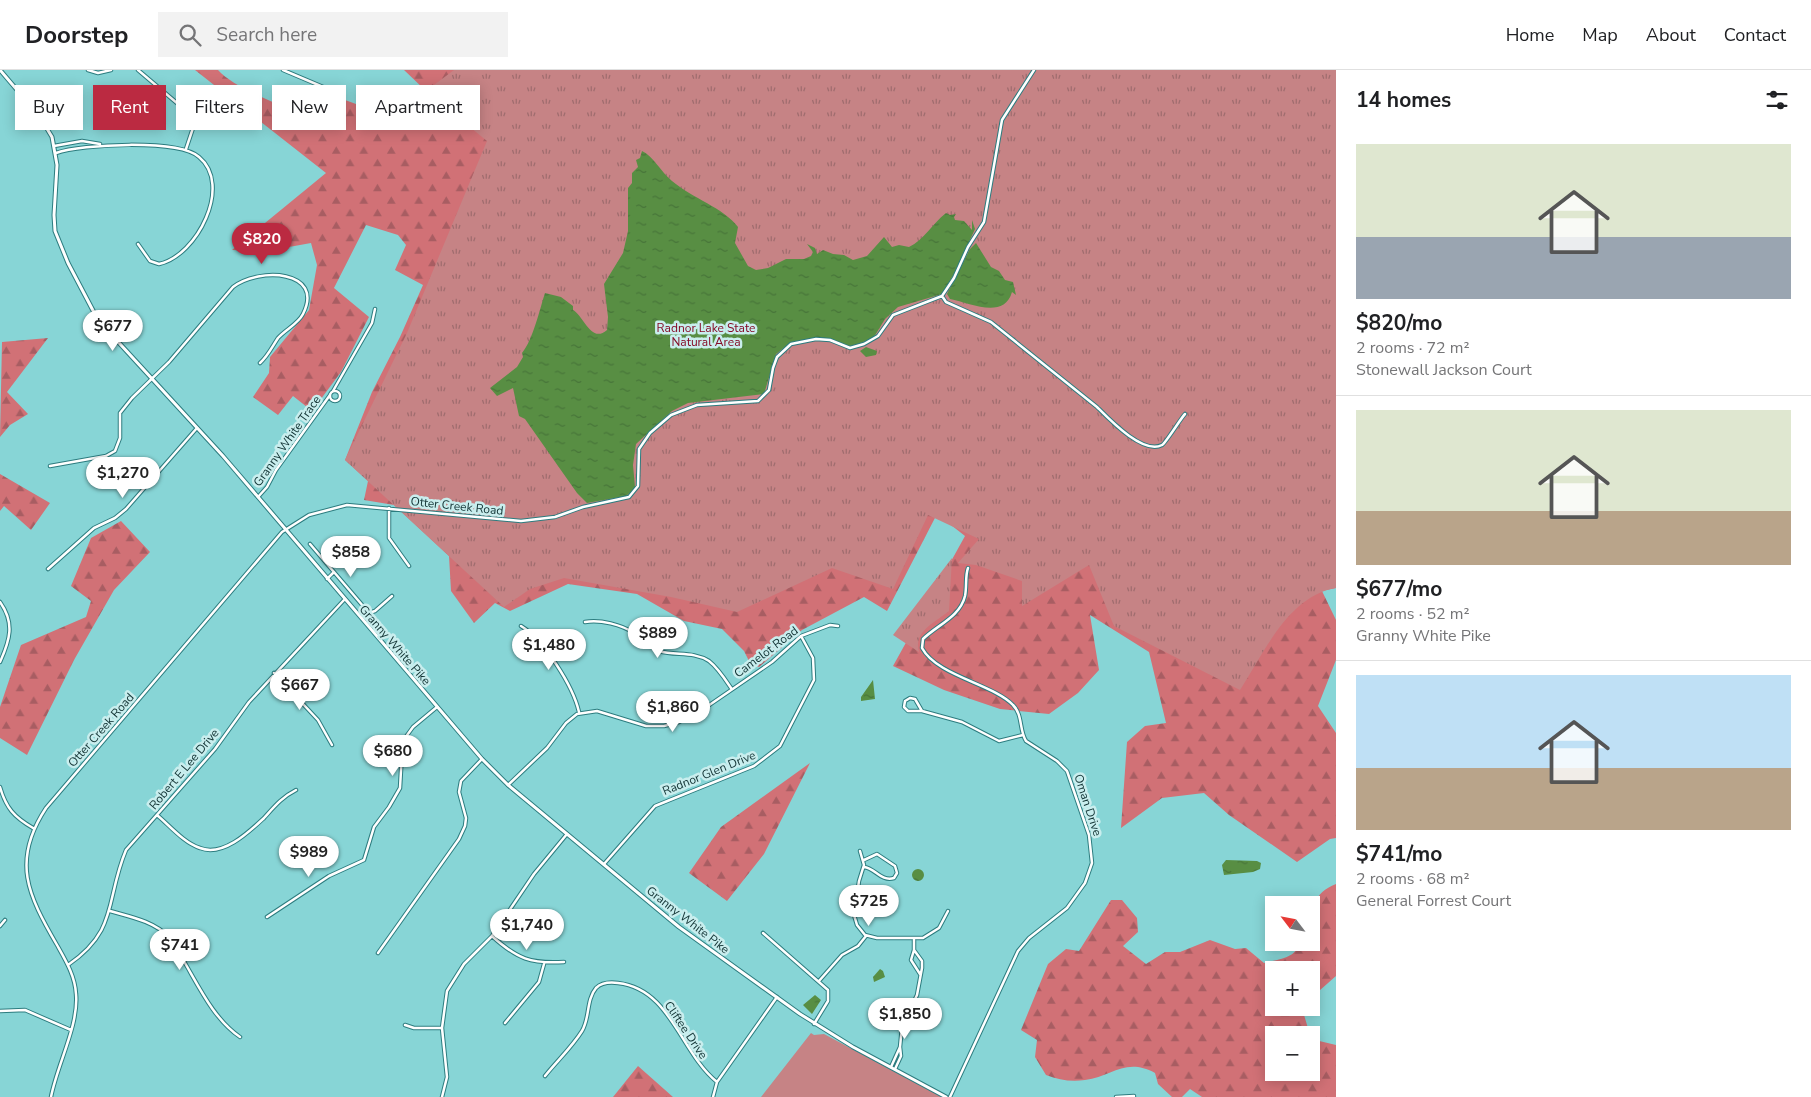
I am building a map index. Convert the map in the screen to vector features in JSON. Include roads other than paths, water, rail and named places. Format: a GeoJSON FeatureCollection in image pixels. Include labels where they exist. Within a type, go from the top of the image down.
{"type":"FeatureCollection","features":[{"type":"Feature","properties":{"kind":"main road","name":"Granny White Pike"},"geometry":{"type":"LineString","coordinates":[[0,70],[42,120],[54,146],[57,180],[54,215],[58,242],[98,320],[258,497],[482,760],[508,785],[687,933],[814,1024],[948,1097]]}},
{"type":"Feature","properties":{"kind":"street"},"geometry":{"type":"LineString","coordinates":[[88,70],[98,73],[111,70]]}},
{"type":"Feature","properties":{"kind":"street"},"geometry":{"type":"LineString","coordinates":[[138,70],[191,115],[193,128],[186,149]]}},
{"type":"Feature","properties":{"kind":"street"},"geometry":{"type":"LineString","coordinates":[[283,70],[318,85]]}},
{"type":"Feature","properties":{"kind":"street"},"geometry":{"type":"LineString","coordinates":[[1034,70],[1002,120],[984,222],[968,247],[954,278],[942,296],[946,302],[991,322],[1097,407],[1109,421],[1143,444],[1156,447],[1164,444],[1185,414]]}},
{"type":"Feature","properties":{"kind":"street"},"geometry":{"type":"LineString","coordinates":[[54,146],[82,140],[101,144],[186,149],[204,161],[212,179],[211,195],[202,228],[189,245],[161,264],[150,261],[138,244]]}},
{"type":"Feature","properties":{"kind":"street"},"geometry":{"type":"LineString","coordinates":[[56,153],[101,144]]}},
{"type":"Feature","properties":{"kind":"street"},"geometry":{"type":"LineString","coordinates":[[50,466],[106,456],[115,451],[120,438],[120,413],[236,284],[253,276],[266,274],[293,279],[305,291],[304,312],[280,337],[266,358],[260,363]]}},
{"type":"Feature","properties":{"kind":"street","name":"Otter Creek Road"},"geometry":{"type":"LineString","coordinates":[[51,1097],[56,1072],[71,1030],[76,1007],[76,993],[68,965],[32,898],[26,880],[26,861],[33,828],[50,803],[285,529],[304,517],[335,507],[357,504],[491,520],[520,521],[555,517],[583,507],[627,498],[638,486],[639,449],[650,433],[671,415],[703,404],[758,401],[769,390],[774,364],[778,357],[791,344],[816,339],[830,340],[850,348],[864,344],[878,336],[893,315],[942,296]]}},
{"type":"Feature","properties":{"kind":"street","name":"Granny White Trace"},"geometry":{"type":"LineString","coordinates":[[333,391],[372,323],[375,309]]}},
{"type":"Feature","properties":{"kind":"street"},"geometry":{"type":"LineString","coordinates":[[333,391],[339,392],[339,399],[333,401],[330,395],[333,391]]}},
{"type":"Feature","properties":{"kind":"street","name":"Granny White Trace"},"geometry":{"type":"LineString","coordinates":[[258,497],[267,487],[276,470],[330,395]]}},
{"type":"Feature","properties":{"kind":"street"},"geometry":{"type":"LineString","coordinates":[[48,569],[94,528],[115,518],[126,509],[197,428]]}},
{"type":"Feature","properties":{"kind":"street"},"geometry":{"type":"LineString","coordinates":[[389,508],[387,529],[390,540],[409,566]]}},
{"type":"Feature","properties":{"kind":"street"},"geometry":{"type":"LineString","coordinates":[[310,544],[369,612],[375,611],[392,596]]}},
{"type":"Feature","properties":{"kind":"street"},"geometry":{"type":"LineString","coordinates":[[922,711],[915,699],[905,700],[904,707],[907,711],[922,711],[966,724],[997,740],[1023,735],[1019,714],[1012,704],[948,669],[931,658],[922,648],[923,639],[953,615],[963,602],[968,568]]}},
{"type":"Feature","properties":{"kind":"street"},"geometry":{"type":"LineString","coordinates":[[327,579],[334,572]]}},
{"type":"Feature","properties":{"kind":"street","name":"Robert E Lee Drive"},"geometry":{"type":"LineString","coordinates":[[68,965],[83,955],[98,939],[110,911],[119,867],[126,850],[215,749],[249,702],[274,673],[344,600]]}},
{"type":"Feature","properties":{"kind":"street"},"geometry":{"type":"LineString","coordinates":[[0,602],[8,615],[11,629],[8,644],[0,662]]}},
{"type":"Feature","properties":{"kind":"street"},"geometry":{"type":"LineString","coordinates":[[585,622],[597,621],[615,625],[633,633],[656,650],[703,658],[716,668],[732,689]]}},
{"type":"Feature","properties":{"kind":"street","name":"Camelot Road"},"geometry":{"type":"LineString","coordinates":[[579,712],[597,711],[637,725],[664,726],[690,717],[774,660],[801,636],[830,625],[838,626]]}},
{"type":"Feature","properties":{"kind":"street"},"geometry":{"type":"LineString","coordinates":[[508,785],[550,744],[569,720],[579,712],[565,678],[537,642],[521,626]]}},
{"type":"Feature","properties":{"kind":"street","name":"Radnor Glen Drive"},"geometry":{"type":"LineString","coordinates":[[604,864],[655,806],[751,768],[767,759],[780,746],[814,680],[813,658],[801,636]]}},
{"type":"Feature","properties":{"kind":"street"},"geometry":{"type":"LineString","coordinates":[[274,673],[318,720],[332,745]]}},
{"type":"Feature","properties":{"kind":"street"},"geometry":{"type":"LineString","coordinates":[[266,917],[329,876],[364,860],[374,827],[400,788],[402,753],[406,738],[413,727],[437,707]]}},
{"type":"Feature","properties":{"kind":"street","name":"Oman Drive"},"geometry":{"type":"LineString","coordinates":[[948,1097],[1016,954],[1027,940],[1070,905],[1085,883],[1092,865],[1089,835],[1069,774],[1057,761],[1028,744],[1023,735]]}},
{"type":"Feature","properties":{"kind":"street"},"geometry":{"type":"LineString","coordinates":[[378,953],[459,839],[465,826],[466,818],[459,792],[461,781],[482,760]]}},
{"type":"Feature","properties":{"kind":"street"},"geometry":{"type":"LineString","coordinates":[[0,787],[8,810],[17,819],[33,828]]}},
{"type":"Feature","properties":{"kind":"street"},"geometry":{"type":"LineString","coordinates":[[158,814],[189,842],[209,850],[230,844],[236,840],[258,823],[284,796],[296,790]]}},
{"type":"Feature","properties":{"kind":"street"},"geometry":{"type":"LineString","coordinates":[[442,1097],[447,1077],[442,1028],[444,1000],[453,979],[464,964],[492,936],[534,874],[567,833]]}},
{"type":"Feature","properties":{"kind":"street"},"geometry":{"type":"LineString","coordinates":[[860,852],[864,860],[864,867],[859,880],[854,915],[858,927],[866,936],[914,940],[925,938],[935,932],[948,911]]}},
{"type":"Feature","properties":{"kind":"street"},"geometry":{"type":"LineString","coordinates":[[864,860],[877,854],[895,866],[897,873],[894,878],[889,879],[878,875],[871,868],[864,867]]}},
{"type":"Feature","properties":{"kind":"street"},"geometry":{"type":"LineString","coordinates":[[110,911],[143,920],[171,938],[202,992],[222,1019],[240,1037]]}},
{"type":"Feature","properties":{"kind":"street"},"geometry":{"type":"LineString","coordinates":[[0,926],[5,920]]}},
{"type":"Feature","properties":{"kind":"street"},"geometry":{"type":"LineString","coordinates":[[763,933],[828,990],[829,998],[814,1024]]}},
{"type":"Feature","properties":{"kind":"street"},"geometry":{"type":"LineString","coordinates":[[492,936],[520,958],[544,964],[564,962]]}},
{"type":"Feature","properties":{"kind":"street"},"geometry":{"type":"LineString","coordinates":[[819,981],[840,956],[858,946],[866,936]]}},
{"type":"Feature","properties":{"kind":"street"},"geometry":{"type":"LineString","coordinates":[[914,940],[912,962],[920,974]]}},
{"type":"Feature","properties":{"kind":"street"},"geometry":{"type":"LineString","coordinates":[[893,1068],[900,1047],[902,1027],[918,993],[922,962],[914,950]]}},
{"type":"Feature","properties":{"kind":"street"},"geometry":{"type":"LineString","coordinates":[[505,1023],[539,982],[544,964]]}},
{"type":"Feature","properties":{"kind":"street","name":"Cliftee Drive"},"geometry":{"type":"LineString","coordinates":[[545,1076],[582,1031],[591,996],[597,987],[608,982],[626,984],[645,991],[660,1004],[704,1071],[717,1082]]}},
{"type":"Feature","properties":{"kind":"street"},"geometry":{"type":"LineString","coordinates":[[713,1097],[717,1082],[777,997]]}},
{"type":"Feature","properties":{"kind":"street"},"geometry":{"type":"LineString","coordinates":[[0,1011],[24,1010],[71,1030]]}},
{"type":"Feature","properties":{"kind":"street"},"geometry":{"type":"LineString","coordinates":[[405,1025],[414,1028],[442,1028]]}},
{"type":"Feature","properties":{"kind":"street"},"geometry":{"type":"LineString","coordinates":[[1116,1097],[1134,1096]]}},
{"type":"Feature","properties":{"kind":"water"},"geometry":{"type":"Polygon","coordinates":[[[642,151],[672,181],[732,220],[738,227],[735,243],[748,266],[756,270],[768,268],[786,259],[804,259],[811,256],[813,252],[807,244],[815,248],[817,254],[823,250],[833,254],[844,255],[853,260],[867,256],[884,237],[892,247],[899,245],[909,247],[919,240],[946,213],[950,215],[956,214],[955,220],[964,221],[972,230],[972,220],[975,229],[955,272],[942,294],[898,307],[885,319],[874,337],[861,343],[850,346],[819,337],[790,343],[776,354],[764,394],[688,403],[672,411],[636,444],[633,465],[635,487],[632,491],[626,496],[587,503],[577,493],[525,419],[519,416],[513,388],[497,396],[490,388],[517,367],[523,357],[522,353],[533,332],[545,293],[561,297],[573,306],[573,310],[588,328],[596,334],[607,330],[608,317],[604,284],[623,253],[628,231],[628,188],[632,183],[632,173],[638,167],[636,160],[640,158],[642,151]]]}},
{"type":"Feature","properties":{"kind":"water"},"geometry":{"type":"Polygon","coordinates":[[[976,243],[991,267],[999,271],[1005,280],[1013,282],[1016,295],[1012,292],[1008,301],[994,308],[976,306],[950,299],[947,294],[970,249],[976,243]]]}},
{"type":"Feature","properties":{"kind":"water"},"geometry":{"type":"Polygon","coordinates":[[[866,347],[877,351],[876,355],[866,357],[860,351],[866,347]]]}},
{"type":"Feature","properties":{"kind":"water"},"geometry":{"type":"Polygon","coordinates":[[[873,680],[875,699],[861,701],[861,697],[873,680]]]}},
{"type":"Feature","properties":{"kind":"water"},"geometry":{"type":"Polygon","coordinates":[[[1226,860],[1257,861],[1261,863],[1260,869],[1253,872],[1224,875],[1222,865],[1226,860]]]}},
{"type":"Feature","properties":{"kind":"water"},"geometry":{"type":"Polygon","coordinates":[[[916,869],[920,869],[924,875],[920,881],[916,881],[912,877],[912,873],[916,869]]]}},
{"type":"Feature","properties":{"kind":"water"},"geometry":{"type":"Polygon","coordinates":[[[880,969],[885,977],[874,982],[873,977],[880,969]]]}},
{"type":"Feature","properties":{"kind":"water"},"geometry":{"type":"Polygon","coordinates":[[[815,995],[821,1000],[812,1014],[803,1005],[815,995]]]}},
{"type":"Feature","properties":{"kind":"park label","name":"Radnor Lake State Natural Area"},"geometry":{"type":"Point","coordinates":[706,335]}}]}
